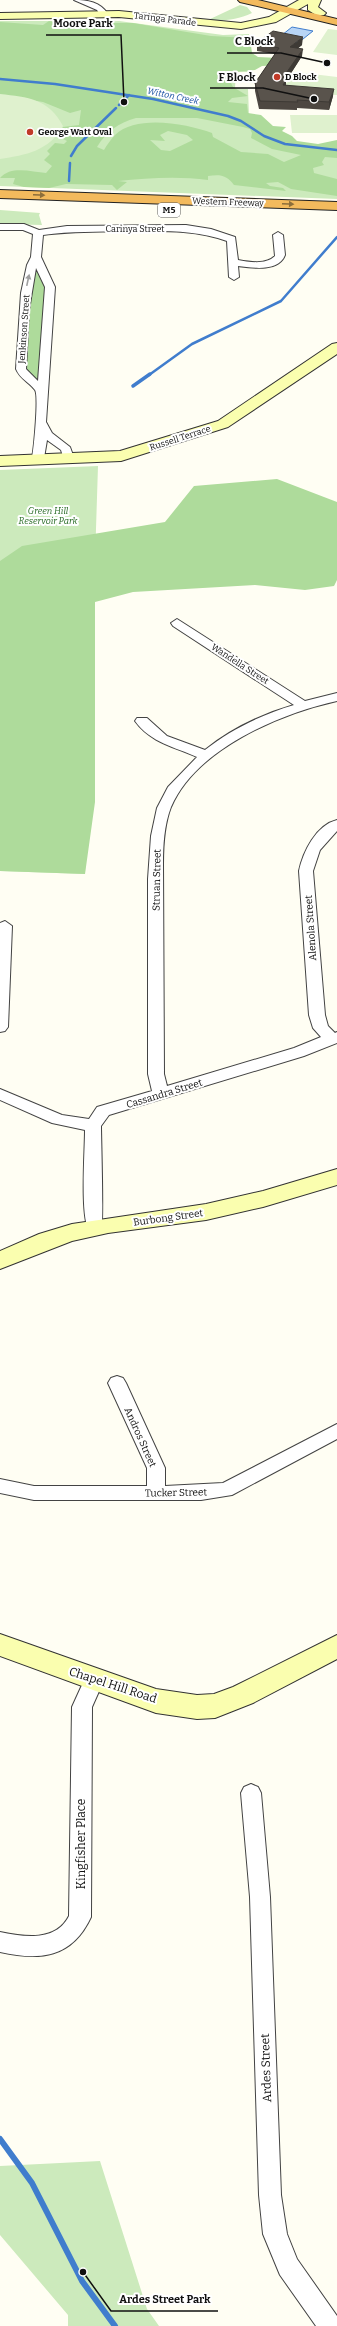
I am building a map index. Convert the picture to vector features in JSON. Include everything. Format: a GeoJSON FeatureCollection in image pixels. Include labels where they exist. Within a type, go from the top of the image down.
{"type":"FeatureCollection","features":[{"type":"Feature","properties":{"kind":"highway"},"geometry":{"type":"LineString","coordinates":[[244,0],[337,16]]}},
{"type":"Feature","properties":{"kind":"highway"},"geometry":{"type":"LineString","coordinates":[[288,7],[337,22]]}},
{"type":"Feature","properties":{"kind":"highway","name":"Western Freeway"},"geometry":{"type":"LineString","coordinates":[[0,194],[337,206]]}},
{"type":"Feature","properties":{"kind":"highway","name":"Western Freeway"},"geometry":{"type":"LineString","coordinates":[[0,205],[337,216]]}},
{"type":"Feature","properties":{"kind":"street"},"geometry":{"type":"LineString","coordinates":[[78,0],[100,8],[104,14]]}},
{"type":"Feature","properties":{"kind":"street"},"geometry":{"type":"LineString","coordinates":[[288,7],[307,0]]}},
{"type":"Feature","properties":{"kind":"street"},"geometry":{"type":"LineString","coordinates":[[315,0],[312,8],[320,13]]}},
{"type":"Feature","properties":{"kind":"street"},"geometry":{"type":"LineString","coordinates":[[249,22],[257,19],[261,14],[261,2]]}},
{"type":"Feature","properties":{"kind":"street","name":"Taringa Parade"},"geometry":{"type":"LineString","coordinates":[[0,16],[104,14],[231,27],[253,25],[270,21],[288,7]]}},
{"type":"Feature","properties":{"kind":"street","name":"Taringa Parade"},"geometry":{"type":"LineString","coordinates":[[209,25],[249,22],[288,7]]}},
{"type":"Feature","properties":{"kind":"street","name":"Carinya Street"},"geometry":{"type":"LineString","coordinates":[[0,227],[22,227],[36,232],[67,229],[186,228],[202,230],[232,239],[234,262]]}},
{"type":"Feature","properties":{"kind":"street","name":"Jenkinson Street"},"geometry":{"type":"LineString","coordinates":[[36,232],[36,257],[32,262],[27,285],[21,369],[24,376],[39,387],[42,394]]}},
{"type":"Feature","properties":{"kind":"street"},"geometry":{"type":"LineString","coordinates":[[234,276],[234,262],[262,265],[277,260],[280,255],[278,235]]}},
{"type":"Feature","properties":{"kind":"street"},"geometry":{"type":"LineString","coordinates":[[36,257],[50,285],[40,420],[42,437],[38,458]]}},
{"type":"Feature","properties":{"kind":"street","name":"Russell Terrace"},"geometry":{"type":"LineString","coordinates":[[0,461],[38,458],[121,456],[223,424],[337,347]]}},
{"type":"Feature","properties":{"kind":"street"},"geometry":{"type":"LineString","coordinates":[[40,420],[47,434],[66,449],[68,458]]}},
{"type":"Feature","properties":{"kind":"street","name":"Wandella Street"},"geometry":{"type":"LineString","coordinates":[[177,623],[303,706]]}},
{"type":"Feature","properties":{"kind":"street","name":"Struan Street"},"geometry":{"type":"LineString","coordinates":[[161,1094],[156,1074],[156,850],[165,807],[174,790],[205,755],[245,730],[303,706],[337,697]]}},
{"type":"Feature","properties":{"kind":"street"},"geometry":{"type":"LineString","coordinates":[[142,721],[151,733],[162,740],[205,755]]}},
{"type":"Feature","properties":{"kind":"street","name":"Alenola Street"},"geometry":{"type":"LineString","coordinates":[[334,1038],[321,1028],[316,1016],[306,871],[309,853],[323,835],[337,824]]}},
{"type":"Feature","properties":{"kind":"street"},"geometry":{"type":"LineString","coordinates":[[0,1027],[5,926]]}},
{"type":"Feature","properties":{"kind":"street","name":"Cassandra Street"},"geometry":{"type":"LineString","coordinates":[[94,1125],[103,1111],[299,1052],[334,1038]]}},
{"type":"Feature","properties":{"kind":"street"},"geometry":{"type":"LineString","coordinates":[[0,1094],[63,1121],[79,1126],[94,1125],[93,1212],[95,1227]]}},
{"type":"Feature","properties":{"kind":"street","name":"Burbong Street"},"geometry":{"type":"LineString","coordinates":[[0,1261],[25,1249],[95,1227],[189,1216],[269,1198],[337,1177]]}},
{"type":"Feature","properties":{"kind":"street","name":"Andros Street"},"geometry":{"type":"LineString","coordinates":[[117,1383],[156,1468],[156,1493]]}},
{"type":"Feature","properties":{"kind":"street","name":"Tucker Street"},"geometry":{"type":"LineString","coordinates":[[0,1486],[34,1492],[201,1493],[226,1490],[337,1431]]}},
{"type":"Feature","properties":{"kind":"street","name":"Chapel Hill Road"},"geometry":{"type":"LineString","coordinates":[[0,1645],[94,1680],[156,1700],[196,1707],[215,1706],[243,1695],[337,1646]]}},
{"type":"Feature","properties":{"kind":"street","name":"Kingfisher Place"},"geometry":{"type":"LineString","coordinates":[[0,1942],[29,1947],[53,1944],[71,1933],[78,1925],[80,1917],[82,1707],[94,1680]]}},
{"type":"Feature","properties":{"kind":"street","name":"Ardes Street"},"geometry":{"type":"LineString","coordinates":[[251,1793],[260,1897],[270,2195],[275,2234],[288,2267],[330,2326]]}},
{"type":"Feature","properties":{"kind":"green space"},"geometry":{"type":"Polygon","coordinates":[[[240,5],[247,7],[252,13],[230,20],[208,20],[240,5]]]}},
{"type":"Feature","properties":{"kind":"green space"},"geometry":{"type":"Polygon","coordinates":[[[0,21],[56,21],[62,23],[119,21],[223,35],[249,34],[253,72],[236,72],[235,88],[248,89],[249,115],[292,143],[337,146],[337,199],[0,186],[0,21]]]}},
{"type":"Feature","properties":{"kind":"green space"},"geometry":{"type":"Polygon","coordinates":[[[49,21],[62,23],[133,23],[211,36],[250,38],[252,53],[258,57],[279,58],[298,64],[262,66],[255,70],[233,72],[229,79],[233,87],[248,96],[232,98],[228,102],[247,104],[248,113],[261,115],[273,126],[286,127],[282,131],[292,136],[297,141],[318,144],[337,140],[337,158],[325,157],[322,162],[324,165],[313,168],[314,173],[337,179],[337,196],[291,189],[278,182],[266,183],[270,186],[283,188],[286,191],[234,185],[229,179],[220,175],[208,176],[208,180],[163,178],[118,181],[127,182],[117,190],[112,185],[66,184],[49,188],[24,187],[13,184],[15,178],[0,178],[5,174],[16,170],[46,173],[52,166],[44,160],[50,154],[47,151],[55,143],[64,144],[67,141],[63,139],[66,134],[61,131],[63,127],[79,125],[81,110],[70,113],[43,102],[0,95],[0,22],[43,25],[49,21]],[[136,118],[118,125],[105,136],[97,147],[104,150],[115,135],[124,129],[136,125],[162,123],[176,124],[212,133],[213,137],[241,152],[268,154],[284,162],[301,155],[272,149],[251,138],[252,133],[250,129],[243,127],[197,118],[136,118]],[[168,131],[160,135],[165,141],[150,140],[161,150],[170,151],[193,140],[187,135],[168,131]]]}},
{"type":"Feature","properties":{"kind":"green space"},"geometry":{"type":"Polygon","coordinates":[[[328,29],[337,30],[337,55],[313,52],[328,29]]]}},
{"type":"Feature","properties":{"kind":"green space"},"geometry":{"type":"Polygon","coordinates":[[[296,72],[337,77],[337,95],[284,93],[280,82],[287,83],[296,72]]]}},
{"type":"Feature","properties":{"kind":"green space","name":"George Watt Oval"},"geometry":{"type":"Polygon","coordinates":[[[0,94],[20,96],[37,101],[51,110],[63,126],[51,141],[44,146],[19,156],[0,159],[0,94]]]}},
{"type":"Feature","properties":{"kind":"green space"},"geometry":{"type":"Polygon","coordinates":[[[290,115],[337,115],[337,133],[292,133],[290,115]]]}},
{"type":"Feature","properties":{"kind":"green space"},"geometry":{"type":"Polygon","coordinates":[[[0,210],[40,213],[39,215],[42,225],[0,224],[0,210]]]}},
{"type":"Feature","properties":{"kind":"green space"},"geometry":{"type":"Polygon","coordinates":[[[37,269],[45,286],[38,380],[26,371],[25,366],[32,285],[37,269]]]}},
{"type":"Feature","properties":{"kind":"green space","name":"Green Hill Reservoir Park"},"geometry":{"type":"Polygon","coordinates":[[[98,466],[85,874],[0,871],[0,470],[98,466]]]}},
{"type":"Feature","properties":{"kind":"green space"},"geometry":{"type":"Polygon","coordinates":[[[277,479],[337,502],[337,580],[334,586],[305,590],[255,585],[133,592],[95,602],[95,802],[85,874],[0,871],[0,561],[22,546],[165,522],[194,486],[277,479]]]}},
{"type":"Feature","properties":{"kind":"green space"},"geometry":{"type":"Polygon","coordinates":[[[100,2161],[147,2309],[159,2326],[68,2326],[68,2315],[0,2235],[0,2166],[100,2161]]]}},
{"type":"Feature","properties":{"kind":"water"},"geometry":{"type":"Polygon","coordinates":[[[292,27],[313,31],[298,43],[277,39],[292,27]]]}},
{"type":"Feature","properties":{"kind":"building"},"geometry":{"type":"Polygon","coordinates":[[[273,31],[303,37],[290,47],[303,49],[282,79],[286,80],[283,85],[334,89],[329,102],[297,100],[298,102],[260,101],[255,83],[279,48],[257,43],[273,31]]]}},
{"type":"Feature","properties":{"kind":"waterway","name":"Witton Creek"},"geometry":{"type":"LineString","coordinates":[[0,79],[55,84],[129,95]]}},
{"type":"Feature","properties":{"kind":"waterway"},"geometry":{"type":"LineString","coordinates":[[119,105],[129,95]]}},
{"type":"Feature","properties":{"kind":"waterway","name":"Witton Creek"},"geometry":{"type":"LineString","coordinates":[[129,95],[153,99],[228,116],[241,121],[264,136],[285,144],[337,150]]}},
{"type":"Feature","properties":{"kind":"waterway"},"geometry":{"type":"LineString","coordinates":[[71,156],[77,146],[116,108]]}},
{"type":"Feature","properties":{"kind":"waterway"},"geometry":{"type":"LineString","coordinates":[[69,181],[70,163]]}},
{"type":"Feature","properties":{"kind":"waterway"},"geometry":{"type":"LineString","coordinates":[[149,375],[192,344],[281,301],[337,237]]}},
{"type":"Feature","properties":{"kind":"waterway"},"geometry":{"type":"LineString","coordinates":[[133,386],[150,374]]}},
{"type":"Feature","properties":{"kind":"waterway"},"geometry":{"type":"LineString","coordinates":[[0,2139],[32,2183],[82,2281],[115,2326]]}},
{"type":"Feature","properties":{"kind":"place","name":"C Block"},"geometry":{"type":"Point","coordinates":[327,63]}},
{"type":"Feature","properties":{"kind":"place","name":"D Block"},"geometry":{"type":"Point","coordinates":[277,77]}},
{"type":"Feature","properties":{"kind":"place","name":"F Block"},"geometry":{"type":"Point","coordinates":[314,99]}},
{"type":"Feature","properties":{"kind":"place","name":"Moore Park"},"geometry":{"type":"Point","coordinates":[124,102]}},
{"type":"Feature","properties":{"kind":"place","name":"George Watt Oval"},"geometry":{"type":"Point","coordinates":[30,132]}},
{"type":"Feature","properties":{"kind":"place","name":"Ardes Street Park"},"geometry":{"type":"Point","coordinates":[83,2272]}}]}
